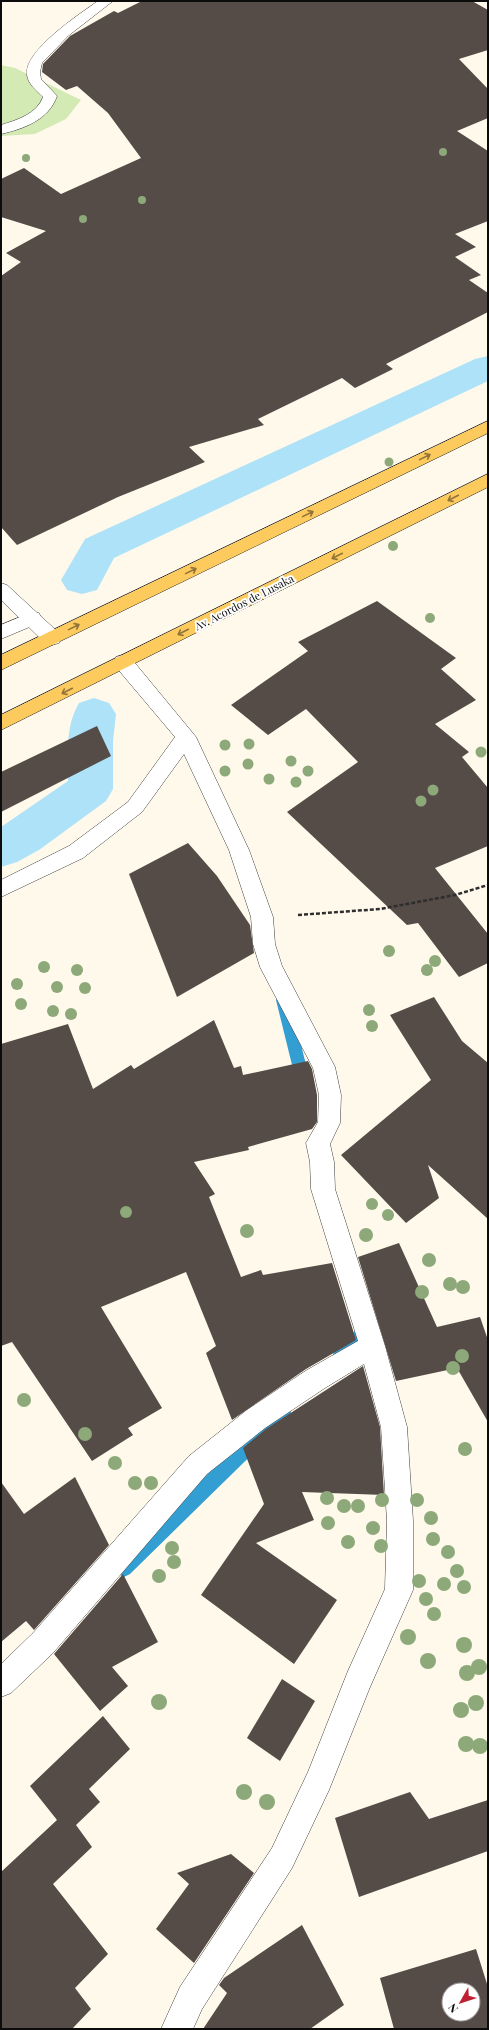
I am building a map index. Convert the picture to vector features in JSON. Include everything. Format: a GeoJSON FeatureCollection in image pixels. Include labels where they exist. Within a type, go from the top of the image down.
{"type":"FeatureCollection","features":[{"type":"Feature","properties":{"kind":"main road"},"geometry":{"type":"LineString","coordinates":[[1,663],[488,426]]}},
{"type":"Feature","properties":{"kind":"main road","name":"Av. Acordos de Lusaka"},"geometry":{"type":"LineString","coordinates":[[1,723],[488,480]]}},
{"type":"Feature","properties":{"kind":"street"},"geometry":{"type":"LineString","coordinates":[[1,130],[24,121],[43,110],[49,104],[50,96],[34,79],[32,70],[38,59],[70,26],[106,1]]}},
{"type":"Feature","properties":{"kind":"street"},"geometry":{"type":"LineString","coordinates":[[1,589],[52,638]]}},
{"type":"Feature","properties":{"kind":"street"},"geometry":{"type":"LineString","coordinates":[[1,633],[32,618]]}},
{"type":"Feature","properties":{"kind":"street"},"geometry":{"type":"LineString","coordinates":[[123,662],[186,737],[239,850],[262,917],[264,944],[271,966],[324,1067],[330,1095],[329,1123],[318,1143],[322,1162],[323,1189],[361,1317],[372,1346],[394,1427],[400,1521],[399,1590],[358,1681],[319,1780],[282,1858],[192,1998],[177,2029]]}},
{"type":"Feature","properties":{"kind":"street"},"geometry":{"type":"LineString","coordinates":[[1,889],[76,852],[135,806],[186,737]]}},
{"type":"Feature","properties":{"kind":"street"},"geometry":{"type":"LineString","coordinates":[[1,1683],[42,1642],[198,1465],[256,1419],[316,1379],[372,1346]]}},
{"type":"Feature","properties":{"kind":"path"},"geometry":{"type":"LineString","coordinates":[[262,917],[380,909],[455,895],[488,885]]}},
{"type":"Feature","properties":{"kind":"green space"},"geometry":{"type":"Polygon","coordinates":[[[1,65],[15,68],[81,100],[66,119],[35,134],[1,136],[1,65]]]}},
{"type":"Feature","properties":{"kind":"building"},"geometry":{"type":"Polygon","coordinates":[[[142,1],[472,1],[488,10],[488,50],[459,59],[488,89],[488,118],[457,131],[488,151],[488,221],[455,234],[476,247],[455,257],[481,275],[469,280],[488,293],[488,312],[386,364],[393,369],[355,388],[342,378],[258,419],[264,425],[189,447],[205,462],[118,497],[17,545],[1,527],[1,276],[21,262],[6,253],[46,231],[1,217],[1,179],[24,168],[61,194],[141,158],[108,113],[77,86],[66,90],[42,72],[43,64],[70,36],[114,11],[118,13],[142,1]]]}},
{"type":"Feature","properties":{"kind":"building"},"geometry":{"type":"Polygon","coordinates":[[[377,601],[456,658],[441,669],[476,700],[435,724],[469,752],[462,757],[488,788],[488,846],[435,868],[488,934],[488,963],[459,977],[418,923],[407,925],[287,812],[358,762],[306,709],[268,735],[231,705],[308,651],[298,642],[377,601]]]}},
{"type":"Feature","properties":{"kind":"building"},"geometry":{"type":"Polygon","coordinates":[[[97,726],[111,756],[1,812],[1,772],[97,726]]]}},
{"type":"Feature","properties":{"kind":"building"},"geometry":{"type":"Polygon","coordinates":[[[188,843],[217,876],[250,925],[254,953],[177,997],[129,874],[188,843]]]}},
{"type":"Feature","properties":{"kind":"building"},"geometry":{"type":"Polygon","coordinates":[[[434,997],[462,1041],[488,1063],[488,1219],[428,1165],[439,1198],[406,1223],[341,1155],[431,1080],[390,1015],[434,997]]]}},
{"type":"Feature","properties":{"kind":"building"},"geometry":{"type":"Polygon","coordinates":[[[214,1020],[234,1068],[241,1066],[243,1075],[308,1061],[312,1069],[317,1095],[317,1122],[312,1129],[248,1147],[249,1150],[194,1162],[215,1194],[209,1197],[241,1277],[261,1270],[263,1275],[332,1263],[356,1340],[306,1369],[232,1420],[206,1353],[216,1346],[186,1272],[101,1307],[162,1408],[128,1428],[133,1435],[92,1461],[12,1342],[1,1346],[1,1044],[68,1024],[93,1089],[131,1065],[134,1069],[214,1020]]]}},
{"type":"Feature","properties":{"kind":"building"},"geometry":{"type":"Polygon","coordinates":[[[399,1243],[437,1327],[480,1317],[488,1340],[488,1422],[457,1368],[396,1381],[358,1257],[399,1243]]]}},
{"type":"Feature","properties":{"kind":"building"},"geometry":{"type":"Polygon","coordinates":[[[363,1366],[380,1427],[384,1495],[302,1492],[314,1520],[256,1543],[337,1600],[294,1664],[201,1595],[264,1504],[243,1448],[266,1429],[363,1366]]]}},
{"type":"Feature","properties":{"kind":"building"},"geometry":{"type":"Polygon","coordinates":[[[75,1477],[109,1545],[34,1630],[26,1621],[1,1642],[1,1482],[24,1514],[75,1477]]]}},
{"type":"Feature","properties":{"kind":"building"},"geometry":{"type":"Polygon","coordinates":[[[123,1574],[158,1642],[112,1667],[128,1686],[100,1711],[54,1654],[123,1574]]]}},
{"type":"Feature","properties":{"kind":"building"},"geometry":{"type":"Polygon","coordinates":[[[282,1679],[315,1701],[280,1761],[247,1738],[282,1679]]]}},
{"type":"Feature","properties":{"kind":"building"},"geometry":{"type":"Polygon","coordinates":[[[103,1716],[130,1749],[89,1789],[100,1802],[76,1825],[92,1847],[53,1884],[108,1954],[75,1988],[91,2009],[72,2029],[1,2029],[1,1872],[57,1820],[30,1786],[103,1716]]]}},
{"type":"Feature","properties":{"kind":"building"},"geometry":{"type":"Polygon","coordinates":[[[410,1792],[429,1819],[488,1800],[488,1851],[359,1897],[335,1818],[410,1792]]]}},
{"type":"Feature","properties":{"kind":"building"},"geometry":{"type":"Polygon","coordinates":[[[231,1854],[254,1873],[194,1963],[156,1929],[189,1884],[177,1873],[231,1854]]]}},
{"type":"Feature","properties":{"kind":"building"},"geometry":{"type":"Polygon","coordinates":[[[302,1925],[344,2005],[310,2029],[203,2029],[227,1993],[219,1985],[224,1978],[302,1925]]]}},
{"type":"Feature","properties":{"kind":"building"},"geometry":{"type":"Polygon","coordinates":[[[476,1949],[488,1987],[488,2029],[394,2029],[380,1978],[476,1949]]]}},
{"type":"Feature","properties":{"kind":"waterway"},"geometry":{"type":"LineString","coordinates":[[82,580],[99,549],[488,367]]}},
{"type":"Feature","properties":{"kind":"waterway"},"geometry":{"type":"LineString","coordinates":[[1,849],[23,837],[90,789],[94,714]]}},
{"type":"Feature","properties":{"kind":"waterway"},"geometry":{"type":"LineString","coordinates":[[1,849],[23,837],[90,789],[91,741],[94,714]]}},
{"type":"Feature","properties":{"kind":"waterway"},"geometry":{"type":"LineString","coordinates":[[283,1000],[303,1081]]}},
{"type":"Feature","properties":{"kind":"waterway"},"geometry":{"type":"LineString","coordinates":[[340,1357],[366,1331],[364,1324]]}},
{"type":"Feature","properties":{"kind":"waterway"},"geometry":{"type":"LineString","coordinates":[[124,1568],[283,1412]]}}]}
